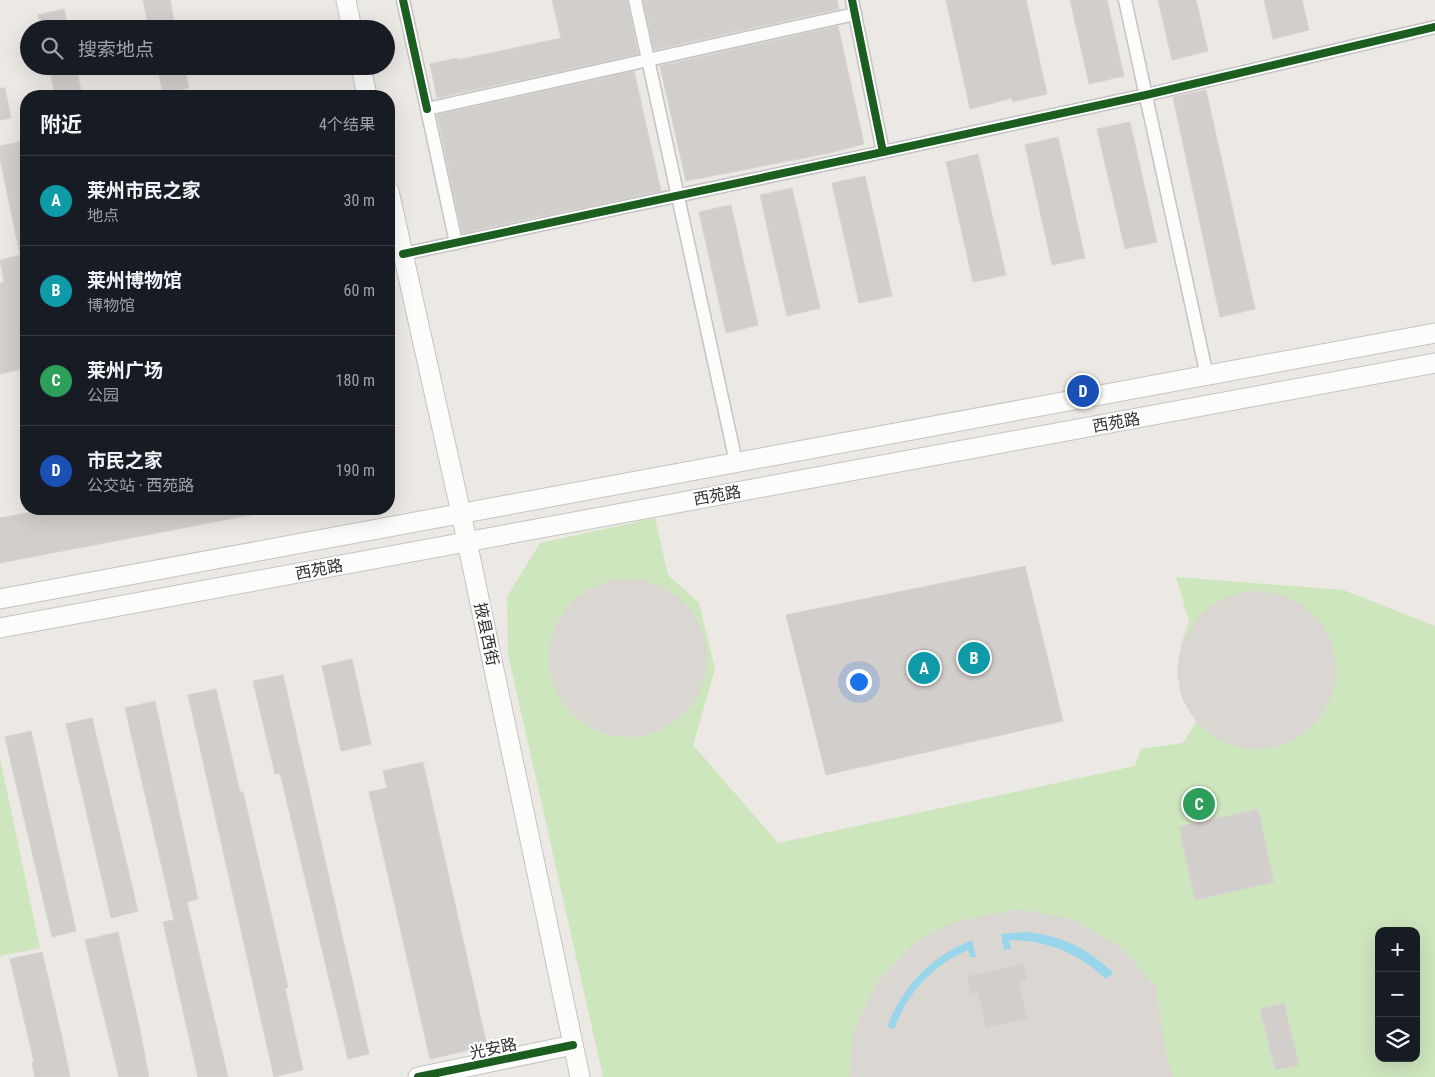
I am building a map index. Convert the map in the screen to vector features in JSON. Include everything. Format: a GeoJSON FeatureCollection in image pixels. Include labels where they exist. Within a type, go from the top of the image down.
{"type":"FeatureCollection","features":[{"type":"Feature","properties":{"kind":"main road"},"geometry":{"type":"LineString","coordinates":[[346,0],[350,20]]}},
{"type":"Feature","properties":{"kind":"main road"},"geometry":{"type":"LineString","coordinates":[[363,75],[366,90]]}},
{"type":"Feature","properties":{"kind":"main road","name":"掖县西街"},"geometry":{"type":"LineString","coordinates":[[395,219],[461,513],[580,1077]]}},
{"type":"Feature","properties":{"kind":"main road","name":"西苑路"},"geometry":{"type":"LineString","coordinates":[[0,599],[1435,334]]}},
{"type":"Feature","properties":{"kind":"main road","name":"西苑路"},"geometry":{"type":"LineString","coordinates":[[0,628],[1435,363]]}},
{"type":"Feature","properties":{"kind":"main road","name":"光安路"},"geometry":{"type":"LineString","coordinates":[[418,1077],[573,1045]]}},
{"type":"Feature","properties":{"kind":"street"},"geometry":{"type":"LineString","coordinates":[[403,0],[456,243]]}},
{"type":"Feature","properties":{"kind":"street"},"geometry":{"type":"LineString","coordinates":[[635,0],[736,462]]}},
{"type":"Feature","properties":{"kind":"street"},"geometry":{"type":"LineString","coordinates":[[852,0],[883,152]]}},
{"type":"Feature","properties":{"kind":"street"},"geometry":{"type":"LineString","coordinates":[[1125,0],[1208,376]]}},
{"type":"Feature","properties":{"kind":"street"},"geometry":{"type":"LineString","coordinates":[[427,110],[855,14]]}},
{"type":"Feature","properties":{"kind":"street"},"geometry":{"type":"LineString","coordinates":[[403,254],[1146,95],[1435,27]]}},
{"type":"Feature","properties":{"kind":"green space"},"geometry":{"type":"Polygon","coordinates":[[[655,518],[668,575],[699,603],[715,669],[693,745],[778,843],[1135,766],[1141,749],[1183,743],[1196,722],[1182,699],[1177,672],[1181,645],[1189,621],[1176,577],[1343,590],[1435,626],[1435,1077],[603,1077],[508,654],[507,597],[540,543],[655,518]]]}},
{"type":"Feature","properties":{"kind":"green space"},"geometry":{"type":"Polygon","coordinates":[[[0,758],[40,948],[0,956],[0,758]]]}},
{"type":"Feature","properties":{"kind":"shaded area"},"geometry":{"type":"Polygon","coordinates":[[[636,579],[651,582],[665,588],[684,602],[694,614],[704,635],[707,658],[704,681],[694,702],[684,714],[672,724],[651,734],[636,737],[620,737],[605,734],[584,724],[562,702],[550,673],[549,650],[552,635],[562,614],[584,592],[613,580],[636,579]]]}},
{"type":"Feature","properties":{"kind":"shaded area"},"geometry":{"type":"Polygon","coordinates":[[[1265,591],[1280,594],[1294,600],[1313,614],[1323,626],[1333,647],[1336,670],[1333,693],[1323,714],[1313,726],[1301,736],[1280,746],[1265,749],[1249,749],[1234,746],[1213,736],[1191,714],[1179,685],[1178,662],[1181,647],[1191,626],[1213,604],[1242,592],[1265,591]]]}},
{"type":"Feature","properties":{"kind":"shaded area"},"geometry":{"type":"Polygon","coordinates":[[[1018,909],[1072,919],[1120,946],[1156,987],[1164,1042],[1172,1077],[849,1077],[853,1032],[877,982],[915,942],[951,923],[1018,909]]]}},
{"type":"Feature","properties":{"kind":"water"},"geometry":{"type":"Polygon","coordinates":[[[1026,932],[1051,936],[1074,945],[1104,964],[1113,973],[1106,979],[1073,955],[1036,942],[1009,940],[1011,949],[1004,950],[1001,934],[1026,932]]]}},
{"type":"Feature","properties":{"kind":"water"},"geometry":{"type":"Polygon","coordinates":[[[972,940],[976,957],[970,957],[968,950],[955,956],[932,972],[906,1003],[894,1029],[887,1027],[901,998],[920,974],[944,955],[972,940]]]}},
{"type":"Feature","properties":{"kind":"building"},"geometry":{"type":"Polygon","coordinates":[[[143,0],[170,0],[174,20],[147,20],[143,0]]]}},
{"type":"Feature","properties":{"kind":"building"},"geometry":{"type":"Polygon","coordinates":[[[552,0],[627,0],[638,54],[437,98],[430,64],[458,58],[458,60],[561,38],[552,0]]]}},
{"type":"Feature","properties":{"kind":"building"},"geometry":{"type":"Polygon","coordinates":[[[643,0],[837,0],[839,9],[654,50],[643,0]]]}},
{"type":"Feature","properties":{"kind":"building"},"geometry":{"type":"Polygon","coordinates":[[[946,0],[1026,0],[1047,94],[1012,102],[1012,98],[970,109],[946,0]]]}},
{"type":"Feature","properties":{"kind":"building"},"geometry":{"type":"Polygon","coordinates":[[[1070,0],[1107,0],[1124,76],[1089,84],[1070,0]]]}},
{"type":"Feature","properties":{"kind":"building"},"geometry":{"type":"Polygon","coordinates":[[[1158,0],[1196,0],[1208,51],[1172,60],[1158,0]]]}},
{"type":"Feature","properties":{"kind":"building"},"geometry":{"type":"Polygon","coordinates":[[[1264,0],[1302,0],[1309,30],[1273,39],[1264,0]]]}},
{"type":"Feature","properties":{"kind":"building"},"geometry":{"type":"Polygon","coordinates":[[[64,9],[66,20],[39,20],[38,15],[64,9]]]}},
{"type":"Feature","properties":{"kind":"building"},"geometry":{"type":"Polygon","coordinates":[[[838,26],[864,144],[830,153],[686,181],[660,66],[838,26]]]}},
{"type":"Feature","properties":{"kind":"building"},"geometry":{"type":"Polygon","coordinates":[[[634,71],[661,191],[462,233],[437,115],[634,71]]]}},
{"type":"Feature","properties":{"kind":"building"},"geometry":{"type":"Polygon","coordinates":[[[51,75],[78,75],[81,90],[54,90],[51,75]]]}},
{"type":"Feature","properties":{"kind":"building"},"geometry":{"type":"Polygon","coordinates":[[[159,75],[186,75],[189,88],[162,90],[159,75]]]}},
{"type":"Feature","properties":{"kind":"building"},"geometry":{"type":"Polygon","coordinates":[[[0,88],[5,88],[11,118],[0,120],[0,88]]]}},
{"type":"Feature","properties":{"kind":"building"},"geometry":{"type":"Polygon","coordinates":[[[1206,90],[1255,309],[1220,317],[1173,97],[1206,90]]]}},
{"type":"Feature","properties":{"kind":"building"},"geometry":{"type":"Polygon","coordinates":[[[1130,122],[1157,242],[1125,249],[1097,129],[1130,122]]]}},
{"type":"Feature","properties":{"kind":"building"},"geometry":{"type":"Polygon","coordinates":[[[1058,137],[1085,258],[1052,265],[1025,145],[1058,137]]]}},
{"type":"Feature","properties":{"kind":"building"},"geometry":{"type":"Polygon","coordinates":[[[20,142],[20,255],[0,159],[0,146],[20,142]]]}},
{"type":"Feature","properties":{"kind":"building"},"geometry":{"type":"Polygon","coordinates":[[[978,154],[1006,275],[973,282],[946,162],[978,154]]]}},
{"type":"Feature","properties":{"kind":"building"},"geometry":{"type":"Polygon","coordinates":[[[865,176],[892,296],[859,303],[832,183],[865,176]]]}},
{"type":"Feature","properties":{"kind":"building"},"geometry":{"type":"Polygon","coordinates":[[[792,188],[820,308],[787,316],[760,195],[792,188]]]}},
{"type":"Feature","properties":{"kind":"building"},"geometry":{"type":"Polygon","coordinates":[[[731,205],[758,325],[726,333],[699,212],[731,205]]]}},
{"type":"Feature","properties":{"kind":"building"},"geometry":{"type":"Polygon","coordinates":[[[20,255],[20,369],[0,374],[0,283],[4,283],[0,260],[20,255]]]}},
{"type":"Feature","properties":{"kind":"building"},"geometry":{"type":"Polygon","coordinates":[[[20,514],[251,515],[0,563],[0,518],[20,514]]]}},
{"type":"Feature","properties":{"kind":"building"},"geometry":{"type":"Polygon","coordinates":[[[1025,566],[1063,721],[826,775],[786,615],[1025,566]]]}},
{"type":"Feature","properties":{"kind":"building"},"geometry":{"type":"Polygon","coordinates":[[[352,659],[371,744],[341,751],[322,666],[352,659]]]}},
{"type":"Feature","properties":{"kind":"building"},"geometry":{"type":"Polygon","coordinates":[[[283,675],[369,1054],[348,1059],[280,773],[275,774],[253,681],[283,675]]]}},
{"type":"Feature","properties":{"kind":"building"},"geometry":{"type":"Polygon","coordinates":[[[216,689],[240,792],[243,792],[288,987],[285,988],[303,1070],[274,1077],[188,695],[216,689]]]}},
{"type":"Feature","properties":{"kind":"building"},"geometry":{"type":"Polygon","coordinates":[[[155,701],[198,899],[187,902],[228,1077],[198,1077],[163,922],[174,920],[125,708],[155,701]]]}},
{"type":"Feature","properties":{"kind":"building"},"geometry":{"type":"Polygon","coordinates":[[[92,718],[138,911],[111,918],[66,724],[92,718]]]}},
{"type":"Feature","properties":{"kind":"building"},"geometry":{"type":"Polygon","coordinates":[[[31,731],[76,931],[52,937],[5,737],[31,731]]]}},
{"type":"Feature","properties":{"kind":"building"},"geometry":{"type":"Polygon","coordinates":[[[423,762],[487,1046],[430,1059],[369,792],[387,788],[383,771],[423,762]]]}},
{"type":"Feature","properties":{"kind":"building"},"geometry":{"type":"Polygon","coordinates":[[[1258,809],[1274,882],[1195,900],[1179,827],[1258,809]]]}},
{"type":"Feature","properties":{"kind":"building"},"geometry":{"type":"Polygon","coordinates":[[[118,932],[149,1077],[119,1077],[85,940],[118,932]]]}},
{"type":"Feature","properties":{"kind":"building"},"geometry":{"type":"Polygon","coordinates":[[[42,952],[70,1077],[35,1077],[32,1063],[34,1062],[10,959],[42,952]]]}},
{"type":"Feature","properties":{"kind":"building"},"geometry":{"type":"Polygon","coordinates":[[[1024,964],[1027,980],[1019,982],[1027,1019],[986,1028],[978,992],[971,994],[967,976],[1024,964]]]}},
{"type":"Feature","properties":{"kind":"building"},"geometry":{"type":"Polygon","coordinates":[[[1284,1003],[1299,1065],[1275,1070],[1260,1009],[1284,1003]]]}},
{"type":"Feature","properties":{"kind":"cycle path"},"geometry":{"type":"LineString","coordinates":[[403,0],[427,109]]}},
{"type":"Feature","properties":{"kind":"cycle path"},"geometry":{"type":"LineString","coordinates":[[403,254],[883,152],[852,0]]}},
{"type":"Feature","properties":{"kind":"cycle path"},"geometry":{"type":"LineString","coordinates":[[883,152],[1146,95],[1435,27]]}},
{"type":"Feature","properties":{"kind":"cycle path"},"geometry":{"type":"LineString","coordinates":[[418,1077],[573,1045]]}},
{"type":"Feature","properties":{"kind":"place","name":"市民之家"},"geometry":{"type":"Point","coordinates":[1083,391]}},
{"type":"Feature","properties":{"kind":"place","name":"莱州博物馆"},"geometry":{"type":"Point","coordinates":[974,658]}},
{"type":"Feature","properties":{"kind":"place","name":"莱州市民之家"},"geometry":{"type":"Point","coordinates":[924,668]}},
{"type":"Feature","properties":{"kind":"place","name":"莱州广场"},"geometry":{"type":"Point","coordinates":[1199,804]}}]}
